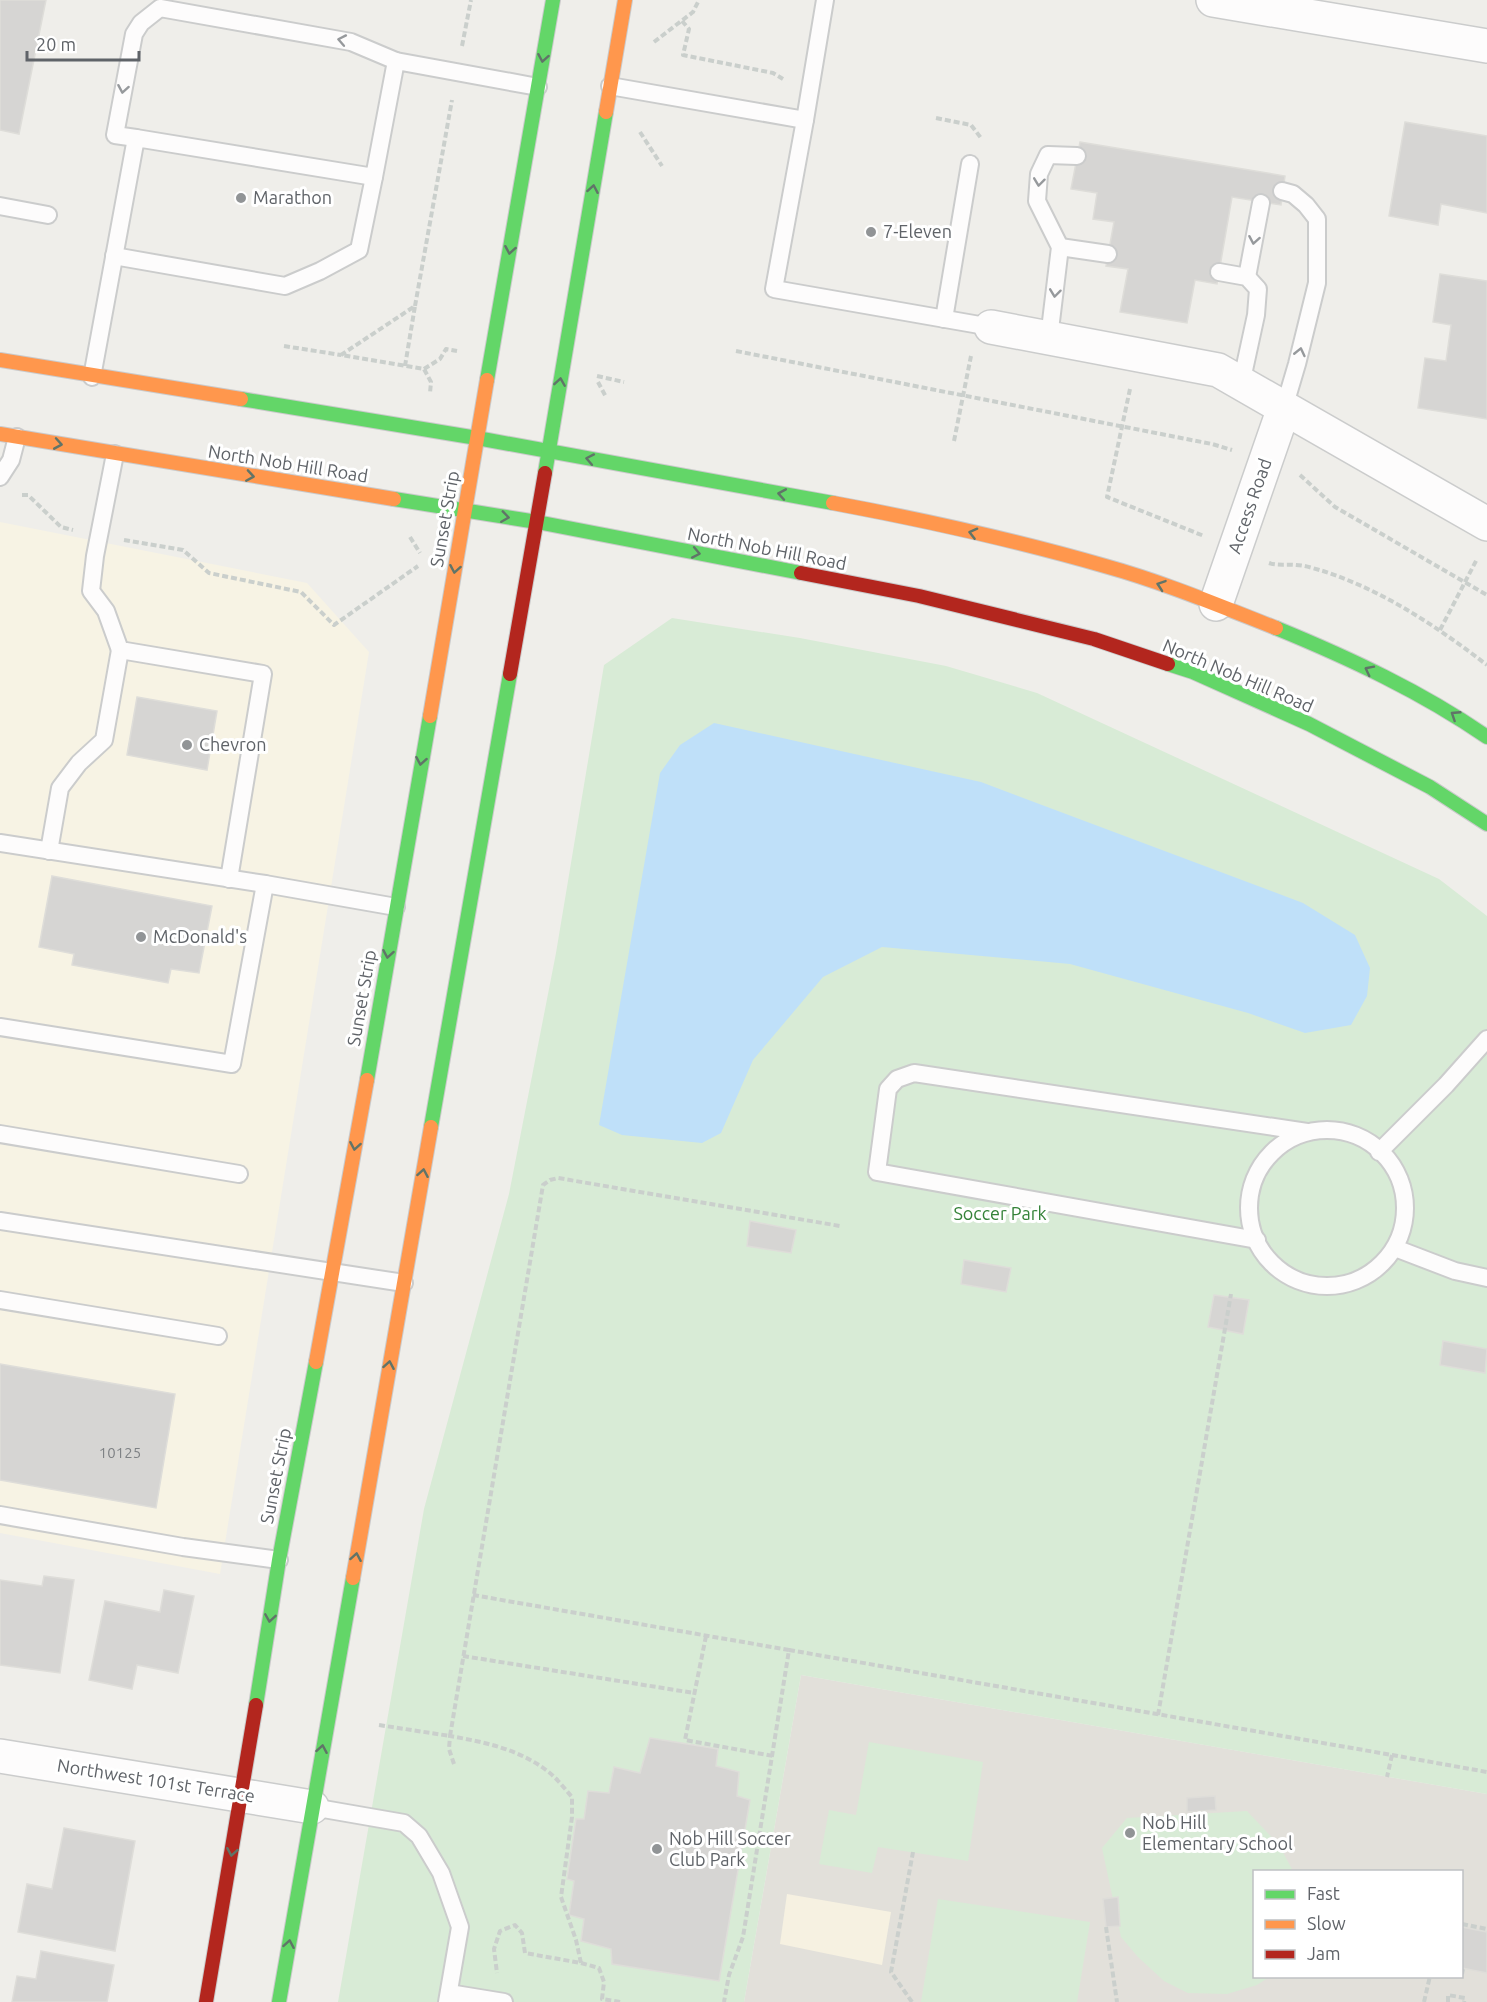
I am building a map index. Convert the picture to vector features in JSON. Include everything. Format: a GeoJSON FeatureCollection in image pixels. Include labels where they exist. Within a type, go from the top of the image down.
{"type":"FeatureCollection","features":[{"type":"Feature","properties":{"kind":"street","name":"Sunset Strip"},"geometry":{"type":"LineString","coordinates":[[206,2002],[279,1560],[333,1272],[553,0]]}},
{"type":"Feature","properties":{"kind":"street"},"geometry":{"type":"LineString","coordinates":[[279,2002],[537,522],[625,0]]}},
{"type":"Feature","properties":{"kind":"street"},"geometry":{"type":"LineString","coordinates":[[1213,0],[1487,46]]}},
{"type":"Feature","properties":{"kind":"street"},"geometry":{"type":"LineString","coordinates":[[991,327],[1218,370],[1487,524]]}},
{"type":"Feature","properties":{"kind":"street"},"geometry":{"type":"LineString","coordinates":[[0,360],[477,438],[928,521],[1106,566],[1216,604],[1334,652],[1449,711],[1487,737]]}},
{"type":"Feature","properties":{"kind":"street","name":"Access Road"},"geometry":{"type":"LineString","coordinates":[[1216,604],[1284,408]]}},
{"type":"Feature","properties":{"kind":"street","name":"North Nob Hill Road"},"geometry":{"type":"LineString","coordinates":[[0,434],[537,522],[919,596],[1094,639],[1193,672],[1309,724],[1430,787],[1487,824]]}},
{"type":"Feature","properties":{"kind":"street","name":"Northwest 101st Terrace"},"geometry":{"type":"LineString","coordinates":[[0,1756],[312,1807]]}},
{"type":"Feature","properties":{"kind":"lane"},"geometry":{"type":"LineString","coordinates":[[825,0],[774,289],[991,327]]}},
{"type":"Feature","properties":{"kind":"lane"},"geometry":{"type":"LineString","coordinates":[[374,177],[115,135],[134,34],[141,23],[160,8],[351,42],[396,61],[538,87]]}},
{"type":"Feature","properties":{"kind":"lane"},"geometry":{"type":"LineString","coordinates":[[114,255],[285,286],[320,271],[359,250],[396,61]]}},
{"type":"Feature","properties":{"kind":"lane"},"geometry":{"type":"LineString","coordinates":[[610,86],[805,120]]}},
{"type":"Feature","properties":{"kind":"lane"},"geometry":{"type":"LineString","coordinates":[[92,376],[136,138]]}},
{"type":"Feature","properties":{"kind":"lane"},"geometry":{"type":"LineString","coordinates":[[1049,338],[1060,247],[1037,201],[1039,174],[1047,155],[1077,156]]}},
{"type":"Feature","properties":{"kind":"lane"},"geometry":{"type":"LineString","coordinates":[[944,319],[970,164]]}},
{"type":"Feature","properties":{"kind":"lane"},"geometry":{"type":"LineString","coordinates":[[1282,191],[1293,195],[1306,205],[1317,219],[1317,283],[1284,408]]}},
{"type":"Feature","properties":{"kind":"lane"},"geometry":{"type":"LineString","coordinates":[[1247,278],[1261,202]]}},
{"type":"Feature","properties":{"kind":"lane"},"geometry":{"type":"LineString","coordinates":[[0,206],[48,215]]}},
{"type":"Feature","properties":{"kind":"lane"},"geometry":{"type":"LineString","coordinates":[[1060,247],[1108,254]]}},
{"type":"Feature","properties":{"kind":"lane"},"geometry":{"type":"LineString","coordinates":[[1219,272],[1247,278],[1258,289],[1256,315],[1241,384]]}},
{"type":"Feature","properties":{"kind":"lane"},"geometry":{"type":"LineString","coordinates":[[0,477],[11,460],[17,437]]}},
{"type":"Feature","properties":{"kind":"lane"},"geometry":{"type":"LineString","coordinates":[[49,851],[60,788],[79,763],[104,740],[120,650],[106,611],[91,591],[115,454]]}},
{"type":"Feature","properties":{"kind":"lane"},"geometry":{"type":"LineString","coordinates":[[120,650],[263,674],[229,879]]}},
{"type":"Feature","properties":{"kind":"lane"},"geometry":{"type":"LineString","coordinates":[[0,843],[265,884],[396,907]]}},
{"type":"Feature","properties":{"kind":"lane"},"geometry":{"type":"LineString","coordinates":[[0,1027],[232,1064],[265,884]]}},
{"type":"Feature","properties":{"kind":"lane"},"geometry":{"type":"LineString","coordinates":[[1379,1152],[1446,1085],[1487,1039]]}},
{"type":"Feature","properties":{"kind":"lane"},"geometry":{"type":"LineString","coordinates":[[1257,1240],[877,1172],[888,1089],[897,1079],[914,1073],[1307,1132],[1338,1130],[1367,1140],[1390,1161],[1403,1189],[1405,1219],[1395,1248],[1374,1271],[1347,1285],[1316,1286],[1287,1277],[1264,1256],[1257,1240],[1251,1228],[1249,1198],[1259,1168],[1280,1146],[1307,1132]]}},
{"type":"Feature","properties":{"kind":"lane"},"geometry":{"type":"LineString","coordinates":[[0,1134],[239,1174]]}},
{"type":"Feature","properties":{"kind":"lane"},"geometry":{"type":"LineString","coordinates":[[0,1221],[404,1283]]}},
{"type":"Feature","properties":{"kind":"lane"},"geometry":{"type":"LineString","coordinates":[[1395,1248],[1455,1271],[1487,1277]]}},
{"type":"Feature","properties":{"kind":"lane"},"geometry":{"type":"LineString","coordinates":[[0,1300],[218,1336]]}},
{"type":"Feature","properties":{"kind":"lane"},"geometry":{"type":"LineString","coordinates":[[0,1515],[183,1547],[279,1560]]}},
{"type":"Feature","properties":{"kind":"lane"},"geometry":{"type":"LineString","coordinates":[[312,1807],[404,1823],[419,1836],[441,1874],[460,1927],[448,1997],[504,2002]]}},
{"type":"Feature","properties":{"kind":"path"},"geometry":{"type":"LineString","coordinates":[[405,366],[471,0]]}},
{"type":"Feature","properties":{"kind":"path"},"geometry":{"type":"LineString","coordinates":[[682,21],[689,29],[683,55],[773,73],[809,93]]}},
{"type":"Feature","properties":{"kind":"path"},"geometry":{"type":"LineString","coordinates":[[341,355],[415,306]]}},
{"type":"Feature","properties":{"kind":"path"},"geometry":{"type":"LineString","coordinates":[[284,346],[424,369],[440,359],[446,349]]}},
{"type":"Feature","properties":{"kind":"path"},"geometry":{"type":"LineString","coordinates":[[736,351],[1267,456],[1292,468],[1335,507],[1487,595]]}},
{"type":"Feature","properties":{"kind":"path"},"geometry":{"type":"LineString","coordinates":[[424,369],[431,382]]}},
{"type":"Feature","properties":{"kind":"path"},"geometry":{"type":"LineString","coordinates":[[606,397],[595,376],[624,382]]}},
{"type":"Feature","properties":{"kind":"path"},"geometry":{"type":"LineString","coordinates":[[19,494],[28,495],[61,527],[99,536],[183,550],[209,573],[301,592],[334,625],[418,565],[424,565]]}},
{"type":"Feature","properties":{"kind":"path"},"geometry":{"type":"LineString","coordinates":[[410,538],[422,559]]}},
{"type":"Feature","properties":{"kind":"path"},"geometry":{"type":"LineString","coordinates":[[1440,630],[1479,555]]}},
{"type":"Feature","properties":{"kind":"path"},"geometry":{"type":"LineString","coordinates":[[454,1764],[449,1749],[450,1736],[543,1185],[558,1178],[840,1226]]}},
{"type":"Feature","properties":{"kind":"path"},"geometry":{"type":"LineString","coordinates":[[1158,1715],[1231,1294]]}},
{"type":"Feature","properties":{"kind":"path"},"geometry":{"type":"LineString","coordinates":[[473,1595],[1487,1772]]}},
{"type":"Feature","properties":{"kind":"path"},"geometry":{"type":"LineString","coordinates":[[706,1636],[685,1740],[773,1756]]}},
{"type":"Feature","properties":{"kind":"path"},"geometry":{"type":"LineString","coordinates":[[724,2002],[729,1975],[743,1937],[789,1650]]}},
{"type":"Feature","properties":{"kind":"path"},"geometry":{"type":"LineString","coordinates":[[463,1656],[694,1693]]}},
{"type":"Feature","properties":{"kind":"path"},"geometry":{"type":"LineString","coordinates":[[379,1725],[486,1743],[520,1754],[548,1771],[572,1797],[572,1817],[561,1897],[576,1940],[581,1964]]}},
{"type":"Feature","properties":{"kind":"path"},"geometry":{"type":"LineString","coordinates":[[1387,1777],[1392,1755]]}},
{"type":"Feature","properties":{"kind":"path"},"geometry":{"type":"LineString","coordinates":[[912,2002],[891,1972],[913,1852]]}},
{"type":"Feature","properties":{"kind":"path"},"geometry":{"type":"LineString","coordinates":[[1463,1924],[1487,1929]]}},
{"type":"Feature","properties":{"kind":"path"},"geometry":{"type":"LineString","coordinates":[[505,1980],[497,1973],[494,1949],[500,1931],[515,1925],[522,1933],[525,1953],[599,1968],[604,1982],[602,1999],[621,2002]]}},
{"type":"Feature","properties":{"kind":"path"},"geometry":{"type":"LineString","coordinates":[[1106,1927],[1117,2002]]}},
{"type":"Feature","properties":{"kind":"path"},"geometry":{"type":"LineString","coordinates":[[1426,2002],[1430,1978]]}},
{"type":"Feature","properties":{"kind":"path"},"geometry":{"type":"LineString","coordinates":[[1448,2002],[1449,1995],[1464,1998],[1464,2002]]}},
{"type":"Feature","properties":{"kind":"shaded area"},"geometry":{"type":"Polygon","coordinates":[[[0,522],[307,583],[369,652],[220,1574],[0,1533],[0,522]]]}},
{"type":"Feature","properties":{"kind":"shaded area","name":"Nob Hill Elementary School"},"geometry":{"type":"Polygon","coordinates":[[[801,1675],[1487,1794],[1487,2002],[744,2002],[801,1675]]]}},
{"type":"Feature","properties":{"kind":"green space","name":"Soccer Park"},"geometry":{"type":"Polygon","coordinates":[[[672,618],[800,638],[946,666],[1037,693],[1439,879],[1487,916],[1487,1794],[801,1675],[744,2002],[338,2002],[424,1509],[509,1194],[556,953],[604,665],[672,618]]]}},
{"type":"Feature","properties":{"kind":"green space"},"geometry":{"type":"Polygon","coordinates":[[[869,1742],[983,1762],[968,1861],[878,1847],[872,1873],[819,1864],[829,1810],[856,1815],[869,1742]]]}},
{"type":"Feature","properties":{"kind":"green space"},"geometry":{"type":"Polygon","coordinates":[[[1247,1811],[1279,1845],[1292,1870],[1253,1870],[1253,1978],[1268,1978],[1257,1985],[1227,1994],[1188,1993],[1164,1981],[1138,1957],[1121,1937],[1102,1848],[1127,1818],[1247,1811]]]}},
{"type":"Feature","properties":{"kind":"green space"},"geometry":{"type":"Polygon","coordinates":[[[938,1899],[1090,1922],[1077,2002],[921,2002],[938,1899]]]}},
{"type":"Feature","properties":{"kind":"sand"},"geometry":{"type":"Polygon","coordinates":[[[787,1894],[891,1912],[882,1965],[780,1944],[787,1894]]]}},
{"type":"Feature","properties":{"kind":"water"},"geometry":{"type":"Polygon","coordinates":[[[714,723],[981,782],[1303,903],[1355,935],[1370,968],[1367,996],[1351,1025],[1305,1033],[1248,1013],[1070,964],[882,947],[823,977],[753,1060],[721,1133],[702,1143],[622,1135],[599,1125],[660,773],[680,745],[714,723]]]}},
{"type":"Feature","properties":{"kind":"building"},"geometry":{"type":"Polygon","coordinates":[[[0,0],[46,0],[19,134],[0,130],[0,0]]]}},
{"type":"Feature","properties":{"kind":"building"},"geometry":{"type":"Polygon","coordinates":[[[1405,122],[1487,136],[1487,213],[1441,204],[1438,225],[1389,216],[1405,122]]]}},
{"type":"Feature","properties":{"kind":"building"},"geometry":{"type":"Polygon","coordinates":[[[1080,142],[1285,176],[1281,205],[1232,197],[1217,284],[1195,280],[1187,323],[1120,312],[1128,269],[1106,266],[1114,222],[1093,219],[1097,193],[1071,189],[1080,142]]]}},
{"type":"Feature","properties":{"kind":"building"},"geometry":{"type":"Polygon","coordinates":[[[1440,274],[1487,281],[1487,419],[1418,408],[1425,358],[1446,361],[1451,325],[1433,322],[1440,274]]]}},
{"type":"Feature","properties":{"kind":"building"},"geometry":{"type":"Polygon","coordinates":[[[137,697],[217,711],[207,770],[127,755],[137,697]]]}},
{"type":"Feature","properties":{"kind":"building"},"geometry":{"type":"Polygon","coordinates":[[[52,876],[212,906],[199,973],[171,969],[168,983],[72,965],[74,954],[39,947],[52,876]]]}},
{"type":"Feature","properties":{"kind":"building"},"geometry":{"type":"Polygon","coordinates":[[[750,1221],[796,1230],[791,1253],[747,1246],[750,1221]]]}},
{"type":"Feature","properties":{"kind":"building"},"geometry":{"type":"Polygon","coordinates":[[[964,1260],[1011,1268],[1006,1292],[961,1284],[964,1260]]]}},
{"type":"Feature","properties":{"kind":"building"},"geometry":{"type":"Polygon","coordinates":[[[1214,1295],[1249,1300],[1243,1334],[1208,1327],[1214,1295]]]}},
{"type":"Feature","properties":{"kind":"building"},"geometry":{"type":"Polygon","coordinates":[[[1443,1341],[1487,1349],[1485,1373],[1440,1365],[1443,1341]]]}},
{"type":"Feature","properties":{"kind":"building"},"geometry":{"type":"Polygon","coordinates":[[[0,1364],[175,1394],[156,1508],[0,1480],[0,1364]]]}},
{"type":"Feature","properties":{"kind":"building"},"geometry":{"type":"Polygon","coordinates":[[[44,1576],[74,1580],[60,1673],[0,1665],[0,1580],[42,1586],[44,1576]]]}},
{"type":"Feature","properties":{"kind":"building"},"geometry":{"type":"Polygon","coordinates":[[[164,1590],[194,1596],[178,1673],[137,1665],[132,1689],[89,1680],[105,1601],[160,1612],[164,1590]]]}},
{"type":"Feature","properties":{"kind":"building","name":"Nob Hill Soccer Club Park"},"geometry":{"type":"Polygon","coordinates":[[[650,1738],[718,1749],[716,1766],[739,1772],[737,1796],[750,1800],[719,1981],[612,1964],[611,1949],[581,1941],[584,1919],[569,1915],[574,1881],[567,1879],[576,1819],[584,1819],[588,1791],[609,1793],[614,1767],[640,1773],[650,1738]]]}},
{"type":"Feature","properties":{"kind":"building"},"geometry":{"type":"Polygon","coordinates":[[[1215,1796],[1216,1810],[1187,1812],[1187,1798],[1215,1796]]]}},
{"type":"Feature","properties":{"kind":"building"},"geometry":{"type":"Polygon","coordinates":[[[64,1828],[135,1841],[115,1951],[18,1932],[27,1884],[52,1889],[64,1828]]]}},
{"type":"Feature","properties":{"kind":"building"},"geometry":{"type":"Polygon","coordinates":[[[1118,1897],[1120,1926],[1106,1927],[1103,1899],[1118,1897]]]}},
{"type":"Feature","properties":{"kind":"building"},"geometry":{"type":"Polygon","coordinates":[[[1463,1927],[1487,1932],[1487,1973],[1463,1968],[1463,1927]]]}},
{"type":"Feature","properties":{"kind":"building"},"geometry":{"type":"Polygon","coordinates":[[[41,1951],[114,1965],[107,2002],[12,2002],[17,1976],[36,1979],[41,1951]]]}},
{"type":"Feature","properties":{"kind":"traffic: fast"},"geometry":{"type":"LineString","coordinates":[[487,380],[553,0]]}},
{"type":"Feature","properties":{"kind":"traffic: fast"},"geometry":{"type":"LineString","coordinates":[[545,473],[606,112]]}},
{"type":"Feature","properties":{"kind":"traffic: fast"},"geometry":{"type":"LineString","coordinates":[[241,399],[477,438],[833,503]]}},
{"type":"Feature","properties":{"kind":"traffic: fast"},"geometry":{"type":"LineString","coordinates":[[394,499],[537,522],[801,573]]}},
{"type":"Feature","properties":{"kind":"traffic: fast"},"geometry":{"type":"LineString","coordinates":[[1276,628],[1384,677],[1437,705],[1487,737]]}},
{"type":"Feature","properties":{"kind":"traffic: fast"},"geometry":{"type":"LineString","coordinates":[[1168,664],[1193,672],[1309,724],[1430,787],[1487,824]]}},
{"type":"Feature","properties":{"kind":"traffic: fast"},"geometry":{"type":"LineString","coordinates":[[431,1127],[510,674]]}},
{"type":"Feature","properties":{"kind":"traffic: fast"},"geometry":{"type":"LineString","coordinates":[[367,1080],[430,716]]}},
{"type":"Feature","properties":{"kind":"traffic: fast"},"geometry":{"type":"LineString","coordinates":[[256,1705],[279,1560],[316,1362]]}},
{"type":"Feature","properties":{"kind":"traffic: fast"},"geometry":{"type":"LineString","coordinates":[[279,2002],[353,1578]]}},
{"type":"Feature","properties":{"kind":"traffic: slow"},"geometry":{"type":"LineString","coordinates":[[606,112],[625,0]]}},
{"type":"Feature","properties":{"kind":"traffic: slow"},"geometry":{"type":"LineString","coordinates":[[0,360],[241,399]]}},
{"type":"Feature","properties":{"kind":"traffic: slow"},"geometry":{"type":"LineString","coordinates":[[430,716],[487,380]]}},
{"type":"Feature","properties":{"kind":"traffic: slow"},"geometry":{"type":"LineString","coordinates":[[0,434],[394,499]]}},
{"type":"Feature","properties":{"kind":"traffic: slow"},"geometry":{"type":"LineString","coordinates":[[833,503],[969,531],[1127,572],[1276,628]]}},
{"type":"Feature","properties":{"kind":"traffic: slow"},"geometry":{"type":"LineString","coordinates":[[316,1362],[367,1080]]}},
{"type":"Feature","properties":{"kind":"traffic: slow"},"geometry":{"type":"LineString","coordinates":[[353,1578],[431,1127]]}},
{"type":"Feature","properties":{"kind":"traffic: jam"},"geometry":{"type":"LineString","coordinates":[[510,674],[545,473]]}},
{"type":"Feature","properties":{"kind":"traffic: jam"},"geometry":{"type":"LineString","coordinates":[[801,573],[919,596],[1094,639],[1168,664]]}},
{"type":"Feature","properties":{"kind":"traffic: jam"},"geometry":{"type":"LineString","coordinates":[[206,2002],[256,1705]]}},
{"type":"Feature","properties":{"kind":"place","name":"Marathon"},"geometry":{"type":"Point","coordinates":[241,198]}},
{"type":"Feature","properties":{"kind":"place","name":"7-Eleven"},"geometry":{"type":"Point","coordinates":[871,232]}},
{"type":"Feature","properties":{"kind":"place","name":"Chevron"},"geometry":{"type":"Point","coordinates":[187,745]}},
{"type":"Feature","properties":{"kind":"place","name":"McDonald's"},"geometry":{"type":"Point","coordinates":[141,937]}},
{"type":"Feature","properties":{"kind":"place","name":"Nob Hill Elementary School"},"geometry":{"type":"Point","coordinates":[1130,1833]}},
{"type":"Feature","properties":{"kind":"place","name":"Nob Hill Soccer Club Park"},"geometry":{"type":"Point","coordinates":[657,1849]}}]}
